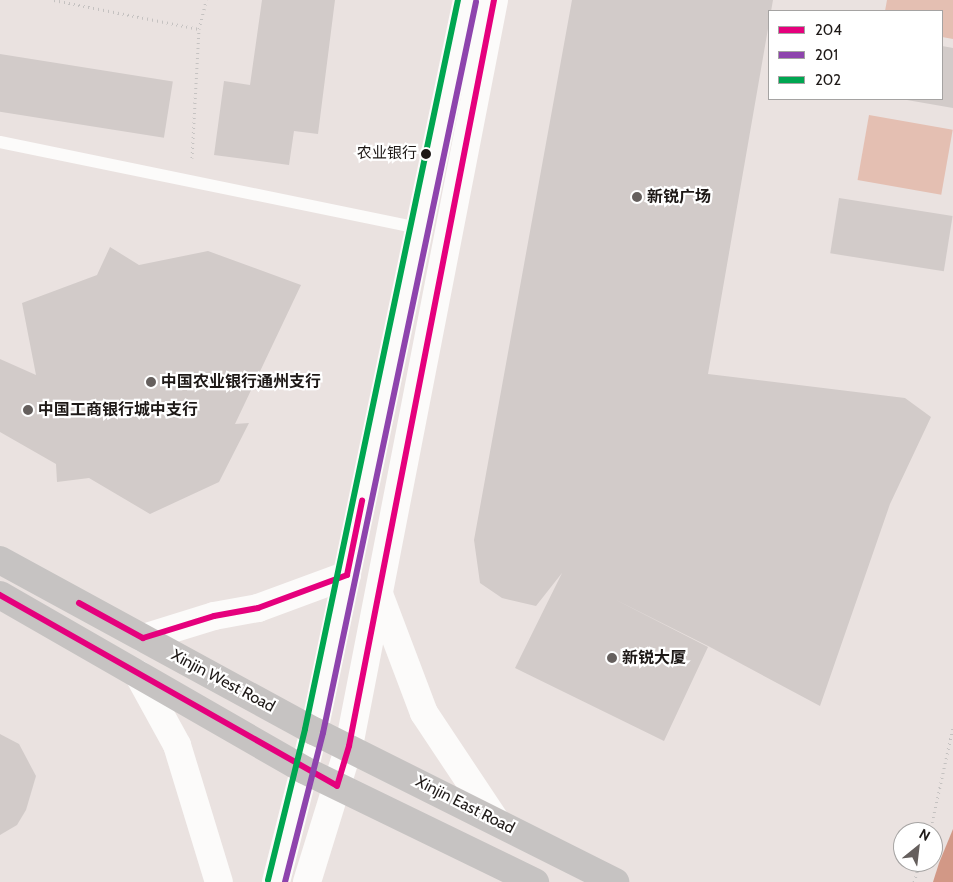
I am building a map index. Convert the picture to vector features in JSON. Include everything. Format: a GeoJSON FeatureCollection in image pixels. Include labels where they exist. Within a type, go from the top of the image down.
{"type":"FeatureCollection","features":[{"type":"Feature","properties":{"kind":"main road","name":"Xinjin West Road"},"geometry":{"type":"LineString","coordinates":[[0,560],[314,731]]}},
{"type":"Feature","properties":{"kind":"main road"},"geometry":{"type":"LineString","coordinates":[[0,596],[304,770],[535,882]]}},
{"type":"Feature","properties":{"kind":"main road","name":"Xinjin East Road"},"geometry":{"type":"LineString","coordinates":[[314,731],[349,746],[614,882]]}},
{"type":"Feature","properties":{"kind":"street"},"geometry":{"type":"LineString","coordinates":[[276,882],[314,731],[467,0]]}},
{"type":"Feature","properties":{"kind":"street"},"geometry":{"type":"LineString","coordinates":[[307,882],[349,746],[494,0]]}},
{"type":"Feature","properties":{"kind":"street"},"geometry":{"type":"LineString","coordinates":[[143,638],[214,616],[258,608],[347,575]]}},
{"type":"Feature","properties":{"kind":"street"},"geometry":{"type":"LineString","coordinates":[[379,593],[424,713],[495,820]]}},
{"type":"Feature","properties":{"kind":"street"},"geometry":{"type":"LineString","coordinates":[[138,674],[177,744],[219,882]]}},
{"type":"Feature","properties":{"kind":"lane"},"geometry":{"type":"LineString","coordinates":[[0,142],[419,228]]}},
{"type":"Feature","properties":{"kind":"path"},"geometry":{"type":"LineString","coordinates":[[54,0],[199,29]]}},
{"type":"Feature","properties":{"kind":"path"},"geometry":{"type":"LineString","coordinates":[[190,181],[199,29],[206,0]]}},
{"type":"Feature","properties":{"kind":"path"},"geometry":{"type":"LineString","coordinates":[[932,822],[953,727]]}},
{"type":"Feature","properties":{"kind":"shaded area"},"geometry":{"type":"Polygon","coordinates":[[[887,0],[953,0],[953,39],[943,37],[943,10],[885,10],[887,0]]]}},
{"type":"Feature","properties":{"kind":"shaded area"},"geometry":{"type":"Polygon","coordinates":[[[869,115],[953,130],[941,195],[858,180],[869,115]]]}},
{"type":"Feature","properties":{"kind":"shaded area"},"geometry":{"type":"Polygon","coordinates":[[[953,829],[953,882],[933,882],[936,872],[943,872],[943,853],[953,829]]]}},
{"type":"Feature","properties":{"kind":"building"},"geometry":{"type":"Polygon","coordinates":[[[262,0],[335,0],[318,134],[294,131],[289,165],[214,155],[224,81],[250,85],[262,0]]]}},
{"type":"Feature","properties":{"kind":"building","name":"新锐广场"},"geometry":{"type":"Polygon","coordinates":[[[572,0],[773,0],[771,10],[768,10],[768,29],[708,374],[905,398],[931,417],[890,504],[820,706],[710,647],[614,599],[708,647],[664,741],[515,668],[562,573],[536,606],[502,598],[480,583],[474,540],[572,0]]]}},
{"type":"Feature","properties":{"kind":"building"},"geometry":{"type":"Polygon","coordinates":[[[943,46],[953,48],[953,108],[907,100],[943,100],[943,46]]]}},
{"type":"Feature","properties":{"kind":"building"},"geometry":{"type":"Polygon","coordinates":[[[0,54],[173,81],[164,138],[0,112],[0,54]]]}},
{"type":"Feature","properties":{"kind":"building"},"geometry":{"type":"Polygon","coordinates":[[[839,198],[953,216],[944,271],[830,253],[839,198]]]}},
{"type":"Feature","properties":{"kind":"building","name":"中国农业银行通州支行"},"geometry":{"type":"Polygon","coordinates":[[[110,247],[139,265],[208,251],[301,285],[235,424],[249,423],[219,482],[150,514],[89,478],[57,482],[56,464],[0,432],[0,359],[36,375],[22,303],[97,275],[110,247]]]}},
{"type":"Feature","properties":{"kind":"building"},"geometry":{"type":"Polygon","coordinates":[[[0,734],[19,744],[36,776],[26,810],[17,825],[0,835],[0,734]]]}},
{"type":"Feature","properties":{"kind":"transit line","name":"202"},"geometry":{"type":"LineString","coordinates":[[268,880],[305,729],[458,0]]}},
{"type":"Feature","properties":{"kind":"transit line","name":"204"},"geometry":{"type":"LineString","coordinates":[[0,595],[337,786],[349,746],[494,0]]}},
{"type":"Feature","properties":{"kind":"transit line","name":"201"},"geometry":{"type":"LineString","coordinates":[[285,882],[323,733],[476,2]]}},
{"type":"Feature","properties":{"kind":"transit line","name":"204"},"geometry":{"type":"LineString","coordinates":[[79,603],[143,638],[214,616],[258,608],[347,575],[362,501]]}},
{"type":"Feature","properties":{"kind":"place","name":"农业银行"},"geometry":{"type":"Point","coordinates":[426,154]}},
{"type":"Feature","properties":{"kind":"place","name":"新锐广场"},"geometry":{"type":"Point","coordinates":[637,197]}},
{"type":"Feature","properties":{"kind":"place","name":"中国农业银行通州支行"},"geometry":{"type":"Point","coordinates":[151,382]}},
{"type":"Feature","properties":{"kind":"place","name":"中国工商银行城中支行"},"geometry":{"type":"Point","coordinates":[28,410]}},
{"type":"Feature","properties":{"kind":"place","name":"新锐大厦"},"geometry":{"type":"Point","coordinates":[612,658]}}]}
